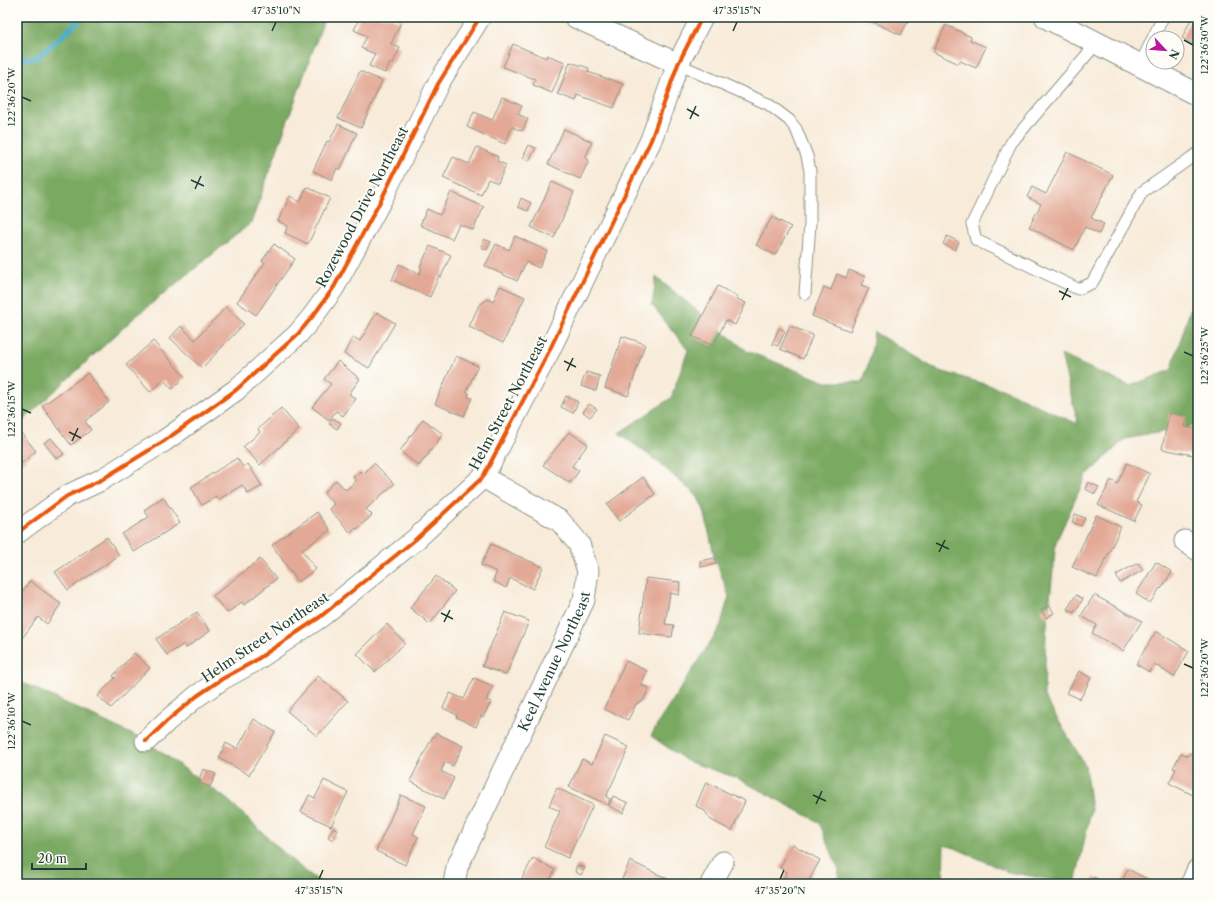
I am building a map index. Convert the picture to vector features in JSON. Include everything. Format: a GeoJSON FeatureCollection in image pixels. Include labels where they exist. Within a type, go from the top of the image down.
{"type":"FeatureCollection","features":[{"type":"Feature","properties":{"kind":"main road"},"geometry":{"type":"LineString","coordinates":[[1046,17],[1198,95]]}},
{"type":"Feature","properties":{"kind":"main road"},"geometry":{"type":"LineString","coordinates":[[1192,884],[1198,870]]}},
{"type":"Feature","properties":{"kind":"street","name":"Rozewood Drive Northeast"},"geometry":{"type":"LineString","coordinates":[[17,532],[67,496],[101,480],[164,441],[229,395],[298,334],[334,287],[382,198],[438,84],[480,17]]}},
{"type":"Feature","properties":{"kind":"street"},"geometry":{"type":"LineString","coordinates":[[575,17],[678,64]]}},
{"type":"Feature","properties":{"kind":"street","name":"Helm Street Northeast"},"geometry":{"type":"LineString","coordinates":[[146,741],[197,696],[222,679],[253,662],[320,617],[416,539],[483,477],[549,351],[650,140],[678,64],[702,17]]}},
{"type":"Feature","properties":{"kind":"street","name":"Keel Avenue Northeast"},"geometry":{"type":"LineString","coordinates":[[454,884],[457,867],[584,600],[588,571],[579,544],[560,521],[483,477]]}},
{"type":"Feature","properties":{"kind":"street"},"geometry":{"type":"LineString","coordinates":[[711,884],[723,862]]}},
{"type":"Feature","properties":{"kind":"lane"},"geometry":{"type":"LineString","coordinates":[[1140,65],[1163,17]]}},
{"type":"Feature","properties":{"kind":"lane"},"geometry":{"type":"LineString","coordinates":[[1097,43],[1012,143],[972,224],[976,240],[1078,289],[1092,283],[1142,192],[1198,153]]}},
{"type":"Feature","properties":{"kind":"lane"},"geometry":{"type":"LineString","coordinates":[[678,64],[768,104],[789,120],[796,129],[807,156],[810,171],[810,222],[805,294]]}},
{"type":"Feature","properties":{"kind":"green space"},"geometry":{"type":"Polygon","coordinates":[[[17,17],[325,17],[251,223],[134,318],[17,426],[17,17]]]}},
{"type":"Feature","properties":{"kind":"green space"},"geometry":{"type":"Polygon","coordinates":[[[656,277],[747,351],[826,382],[863,382],[871,354],[874,332],[937,370],[1002,389],[1078,424],[1061,355],[1130,386],[1171,370],[1198,285],[1198,425],[1125,439],[1086,476],[1056,542],[1046,636],[1044,696],[1085,765],[1091,810],[1075,884],[1008,872],[955,848],[944,845],[943,884],[838,884],[839,870],[819,822],[737,778],[687,761],[651,736],[720,627],[729,596],[714,555],[704,510],[697,496],[658,462],[619,433],[671,398],[688,350],[652,305],[656,277]]]}},
{"type":"Feature","properties":{"kind":"green space"},"geometry":{"type":"Polygon","coordinates":[[[17,680],[146,741],[228,800],[296,864],[323,884],[17,884],[17,680]]]}},
{"type":"Feature","properties":{"kind":"building"},"geometry":{"type":"Polygon","coordinates":[[[360,17],[390,17],[401,22],[391,44],[400,48],[393,63],[391,62],[385,73],[369,66],[375,54],[361,48],[367,36],[354,30],[360,17]]]}},
{"type":"Feature","properties":{"kind":"building"},"geometry":{"type":"Polygon","coordinates":[[[862,17],[910,17],[901,35],[862,17]]]}},
{"type":"Feature","properties":{"kind":"building"},"geometry":{"type":"Polygon","coordinates":[[[1192,17],[1198,17],[1197,46],[1185,40],[1185,32],[1192,17]]]}},
{"type":"Feature","properties":{"kind":"building"},"geometry":{"type":"Polygon","coordinates":[[[946,25],[971,37],[970,40],[986,47],[976,68],[960,61],[959,64],[933,52],[946,25]]]}},
{"type":"Feature","properties":{"kind":"building"},"geometry":{"type":"Polygon","coordinates":[[[513,44],[546,58],[547,55],[565,62],[552,93],[533,85],[535,79],[503,67],[513,44]]]}},
{"type":"Feature","properties":{"kind":"building"},"geometry":{"type":"Polygon","coordinates":[[[570,62],[589,68],[588,72],[623,84],[614,108],[578,95],[576,101],[558,94],[570,62]]]}},
{"type":"Feature","properties":{"kind":"building"},"geometry":{"type":"Polygon","coordinates":[[[360,71],[382,81],[361,128],[338,118],[360,71]]]}},
{"type":"Feature","properties":{"kind":"building"},"geometry":{"type":"Polygon","coordinates":[[[502,97],[522,106],[518,114],[528,119],[522,131],[512,127],[505,144],[467,127],[474,112],[492,120],[502,97]]]}},
{"type":"Feature","properties":{"kind":"building"},"geometry":{"type":"Polygon","coordinates":[[[338,124],[357,133],[340,170],[337,168],[332,180],[313,171],[327,141],[329,142],[338,124]]]}},
{"type":"Feature","properties":{"kind":"building"},"geometry":{"type":"Polygon","coordinates":[[[564,129],[592,142],[585,158],[589,160],[580,179],[548,164],[564,129]]]}},
{"type":"Feature","properties":{"kind":"building"},"geometry":{"type":"Polygon","coordinates":[[[529,145],[536,148],[529,161],[523,158],[529,145]]]}},
{"type":"Feature","properties":{"kind":"building"},"geometry":{"type":"Polygon","coordinates":[[[477,147],[498,157],[497,161],[506,165],[498,183],[488,179],[481,195],[443,178],[453,157],[469,164],[477,147]]]}},
{"type":"Feature","properties":{"kind":"building"},"geometry":{"type":"Polygon","coordinates":[[[1067,152],[1113,175],[1091,218],[1104,224],[1099,234],[1085,227],[1074,250],[1029,227],[1041,204],[1027,197],[1032,187],[1046,194],[1067,152]]]}},
{"type":"Feature","properties":{"kind":"building"},"geometry":{"type":"Polygon","coordinates":[[[552,182],[574,192],[554,238],[531,227],[552,182]]]}},
{"type":"Feature","properties":{"kind":"building"},"geometry":{"type":"Polygon","coordinates":[[[307,187],[330,198],[308,244],[285,233],[288,226],[278,221],[290,196],[300,202],[307,187]]]}},
{"type":"Feature","properties":{"kind":"building"},"geometry":{"type":"Polygon","coordinates":[[[451,192],[484,207],[473,230],[459,224],[452,239],[420,225],[427,209],[440,215],[451,192]]]}},
{"type":"Feature","properties":{"kind":"building"},"geometry":{"type":"Polygon","coordinates":[[[521,198],[531,203],[528,211],[518,207],[521,198]]]}},
{"type":"Feature","properties":{"kind":"building"},"geometry":{"type":"Polygon","coordinates":[[[772,217],[791,227],[775,255],[756,245],[772,217]]]}},
{"type":"Feature","properties":{"kind":"building"},"geometry":{"type":"Polygon","coordinates":[[[515,236],[547,251],[539,268],[526,262],[517,281],[485,266],[496,244],[509,250],[515,236]]]}},
{"type":"Feature","properties":{"kind":"building"},"geometry":{"type":"Polygon","coordinates":[[[947,236],[959,242],[955,250],[943,244],[947,236]]]}},
{"type":"Feature","properties":{"kind":"building"},"geometry":{"type":"Polygon","coordinates":[[[484,239],[491,242],[487,250],[481,247],[484,239]]]}},
{"type":"Feature","properties":{"kind":"building"},"geometry":{"type":"Polygon","coordinates":[[[274,244],[295,259],[256,315],[237,302],[265,263],[262,261],[274,244]]]}},
{"type":"Feature","properties":{"kind":"building"},"geometry":{"type":"Polygon","coordinates":[[[430,246],[451,255],[441,277],[439,276],[430,297],[392,280],[399,264],[419,274],[422,268],[420,267],[430,246]]]}},
{"type":"Feature","properties":{"kind":"building"},"geometry":{"type":"Polygon","coordinates":[[[849,270],[865,277],[861,285],[869,288],[850,331],[812,316],[824,287],[831,290],[837,274],[846,278],[849,270]]]}},
{"type":"Feature","properties":{"kind":"building"},"geometry":{"type":"Polygon","coordinates":[[[500,286],[525,297],[503,343],[469,327],[479,305],[488,299],[493,302],[500,286]]]}},
{"type":"Feature","properties":{"kind":"building"},"geometry":{"type":"Polygon","coordinates":[[[718,286],[738,297],[737,299],[746,303],[735,325],[726,320],[713,346],[692,336],[718,286]]]}},
{"type":"Feature","properties":{"kind":"building"},"geometry":{"type":"Polygon","coordinates":[[[226,307],[244,324],[202,368],[170,338],[181,326],[195,340],[226,307]]]}},
{"type":"Feature","properties":{"kind":"building"},"geometry":{"type":"Polygon","coordinates":[[[377,312],[395,323],[369,368],[344,354],[353,337],[360,341],[377,312]]]}},
{"type":"Feature","properties":{"kind":"building"},"geometry":{"type":"Polygon","coordinates":[[[790,326],[813,335],[803,359],[780,349],[790,326]]]}},
{"type":"Feature","properties":{"kind":"building"},"geometry":{"type":"Polygon","coordinates":[[[779,328],[785,331],[778,346],[772,344],[779,328]]]}},
{"type":"Feature","properties":{"kind":"building"},"geometry":{"type":"Polygon","coordinates":[[[622,336],[645,344],[628,396],[605,388],[622,336]]]}},
{"type":"Feature","properties":{"kind":"building"},"geometry":{"type":"Polygon","coordinates":[[[153,341],[185,377],[172,389],[164,380],[150,392],[126,365],[153,341]]]}},
{"type":"Feature","properties":{"kind":"building"},"geometry":{"type":"Polygon","coordinates":[[[456,356],[478,366],[466,392],[469,393],[468,397],[472,398],[464,416],[435,404],[456,356]]]}},
{"type":"Feature","properties":{"kind":"building"},"geometry":{"type":"Polygon","coordinates":[[[338,361],[360,379],[349,394],[356,399],[343,416],[336,411],[329,420],[312,407],[331,384],[324,379],[338,361]]]}},
{"type":"Feature","properties":{"kind":"building"},"geometry":{"type":"Polygon","coordinates":[[[586,372],[600,376],[596,391],[581,386],[586,372]]]}},
{"type":"Feature","properties":{"kind":"building"},"geometry":{"type":"Polygon","coordinates":[[[88,373],[109,402],[85,421],[91,430],[71,445],[42,406],[88,373]]]}},
{"type":"Feature","properties":{"kind":"building"},"geometry":{"type":"Polygon","coordinates":[[[566,396],[578,402],[573,413],[561,407],[566,396]]]}},
{"type":"Feature","properties":{"kind":"building"},"geometry":{"type":"Polygon","coordinates":[[[589,404],[597,409],[590,417],[583,412],[589,404]]]}},
{"type":"Feature","properties":{"kind":"building"},"geometry":{"type":"Polygon","coordinates":[[[281,408],[299,429],[260,465],[243,447],[260,432],[258,429],[281,408]]]}},
{"type":"Feature","properties":{"kind":"building"},"geometry":{"type":"Polygon","coordinates":[[[1169,413],[1186,416],[1184,427],[1198,429],[1198,456],[1162,449],[1169,413]]]}},
{"type":"Feature","properties":{"kind":"building"},"geometry":{"type":"Polygon","coordinates":[[[333,418],[341,423],[337,429],[329,424],[333,418]]]}},
{"type":"Feature","properties":{"kind":"building"},"geometry":{"type":"Polygon","coordinates":[[[423,419],[443,434],[419,466],[400,451],[423,419]]]}},
{"type":"Feature","properties":{"kind":"building"},"geometry":{"type":"Polygon","coordinates":[[[17,428],[36,451],[17,467],[17,428]]]}},
{"type":"Feature","properties":{"kind":"building"},"geometry":{"type":"Polygon","coordinates":[[[569,432],[588,444],[572,466],[579,471],[570,483],[543,465],[569,432]]]}},
{"type":"Feature","properties":{"kind":"building"},"geometry":{"type":"Polygon","coordinates":[[[51,438],[64,454],[57,459],[44,443],[51,438]]]}},
{"type":"Feature","properties":{"kind":"building"},"geometry":{"type":"Polygon","coordinates":[[[237,458],[243,467],[248,464],[262,486],[248,494],[242,485],[218,500],[216,496],[202,505],[191,487],[237,458]]]}},
{"type":"Feature","properties":{"kind":"building"},"geometry":{"type":"Polygon","coordinates":[[[374,463],[394,484],[366,509],[372,515],[351,533],[329,509],[334,504],[324,493],[336,480],[346,490],[356,481],[353,477],[360,471],[363,474],[374,463]]]}},
{"type":"Feature","properties":{"kind":"building"},"geometry":{"type":"Polygon","coordinates":[[[1127,463],[1150,474],[1136,502],[1142,505],[1134,521],[1098,505],[1111,480],[1117,484],[1127,463]]]}},
{"type":"Feature","properties":{"kind":"building"},"geometry":{"type":"Polygon","coordinates":[[[643,477],[655,494],[619,521],[607,504],[643,477]]]}},
{"type":"Feature","properties":{"kind":"building"},"geometry":{"type":"Polygon","coordinates":[[[1088,482],[1099,487],[1095,494],[1085,489],[1088,482]]]}},
{"type":"Feature","properties":{"kind":"building"},"geometry":{"type":"Polygon","coordinates":[[[163,497],[180,523],[134,552],[122,534],[149,517],[144,510],[163,497]]]}},
{"type":"Feature","properties":{"kind":"building"},"geometry":{"type":"Polygon","coordinates":[[[317,512],[330,530],[302,550],[316,569],[298,582],[272,545],[317,512]]]}},
{"type":"Feature","properties":{"kind":"building"},"geometry":{"type":"Polygon","coordinates":[[[1075,514],[1085,518],[1081,526],[1072,522],[1075,514]]]}},
{"type":"Feature","properties":{"kind":"building"},"geometry":{"type":"Polygon","coordinates":[[[1096,515],[1121,527],[1097,578],[1072,567],[1096,515]]]}},
{"type":"Feature","properties":{"kind":"building"},"geometry":{"type":"Polygon","coordinates":[[[107,537],[119,555],[68,590],[55,572],[107,537]]]}},
{"type":"Feature","properties":{"kind":"building"},"geometry":{"type":"Polygon","coordinates":[[[491,544],[543,567],[533,589],[510,578],[506,588],[493,581],[497,572],[481,565],[491,544]]]}},
{"type":"Feature","properties":{"kind":"building"},"geometry":{"type":"Polygon","coordinates":[[[715,558],[716,564],[701,567],[700,561],[715,558]]]}},
{"type":"Feature","properties":{"kind":"building"},"geometry":{"type":"Polygon","coordinates":[[[260,559],[276,579],[244,605],[242,602],[227,613],[213,596],[260,559]]]}},
{"type":"Feature","properties":{"kind":"building"},"geometry":{"type":"Polygon","coordinates":[[[1156,562],[1172,572],[1150,603],[1136,594],[1156,562]]]}},
{"type":"Feature","properties":{"kind":"building"},"geometry":{"type":"Polygon","coordinates":[[[1138,563],[1143,570],[1120,583],[1116,575],[1138,563]]]}},
{"type":"Feature","properties":{"kind":"building"},"geometry":{"type":"Polygon","coordinates":[[[436,576],[455,591],[430,624],[410,608],[436,576]]]}},
{"type":"Feature","properties":{"kind":"building"},"geometry":{"type":"Polygon","coordinates":[[[646,578],[680,582],[679,595],[670,593],[665,624],[674,625],[672,637],[639,633],[646,578]]]}},
{"type":"Feature","properties":{"kind":"building"},"geometry":{"type":"Polygon","coordinates":[[[30,581],[61,604],[47,624],[38,617],[17,645],[17,598],[30,581]]]}},
{"type":"Feature","properties":{"kind":"building"},"geometry":{"type":"Polygon","coordinates":[[[1076,595],[1083,599],[1074,613],[1067,609],[1076,595]]]}},
{"type":"Feature","properties":{"kind":"building"},"geometry":{"type":"Polygon","coordinates":[[[1094,595],[1142,621],[1123,651],[1092,633],[1097,625],[1081,616],[1094,595]]]}},
{"type":"Feature","properties":{"kind":"building"},"geometry":{"type":"Polygon","coordinates":[[[1049,605],[1054,613],[1046,618],[1041,610],[1049,605]]]}},
{"type":"Feature","properties":{"kind":"building"},"geometry":{"type":"Polygon","coordinates":[[[197,612],[210,631],[186,648],[184,644],[167,655],[156,639],[197,612]]]}},
{"type":"Feature","properties":{"kind":"building"},"geometry":{"type":"Polygon","coordinates":[[[505,612],[529,621],[506,675],[482,666],[505,612]]]}},
{"type":"Feature","properties":{"kind":"building"},"geometry":{"type":"Polygon","coordinates":[[[387,624],[405,643],[375,672],[357,654],[387,624]]]}},
{"type":"Feature","properties":{"kind":"building"},"geometry":{"type":"Polygon","coordinates":[[[1156,631],[1189,651],[1174,677],[1154,664],[1149,672],[1136,664],[1156,631]]]}},
{"type":"Feature","properties":{"kind":"building"},"geometry":{"type":"Polygon","coordinates":[[[134,653],[150,668],[111,708],[98,696],[115,678],[113,676],[134,653]]]}},
{"type":"Feature","properties":{"kind":"building"},"geometry":{"type":"Polygon","coordinates":[[[626,661],[647,671],[641,685],[649,688],[643,701],[636,704],[628,720],[604,709],[626,661]]]}},
{"type":"Feature","properties":{"kind":"building"},"geometry":{"type":"Polygon","coordinates":[[[1079,671],[1091,678],[1080,699],[1067,693],[1079,671]]]}},
{"type":"Feature","properties":{"kind":"building"},"geometry":{"type":"Polygon","coordinates":[[[318,676],[348,701],[317,736],[287,711],[318,676]]]}},
{"type":"Feature","properties":{"kind":"building"},"geometry":{"type":"Polygon","coordinates":[[[474,678],[493,686],[486,700],[491,702],[483,717],[481,716],[476,727],[456,717],[457,715],[443,708],[450,693],[464,699],[474,678]]]}},
{"type":"Feature","properties":{"kind":"building"},"geometry":{"type":"Polygon","coordinates":[[[254,719],[275,732],[249,775],[219,758],[226,743],[237,749],[254,719]]]}},
{"type":"Feature","properties":{"kind":"building"},"geometry":{"type":"Polygon","coordinates":[[[436,733],[463,746],[453,766],[445,762],[441,771],[454,778],[444,799],[410,781],[433,736],[434,737],[436,733]]]}},
{"type":"Feature","properties":{"kind":"building"},"geometry":{"type":"Polygon","coordinates":[[[605,736],[629,747],[606,797],[610,799],[608,805],[569,787],[582,759],[592,764],[605,736]]]}},
{"type":"Feature","properties":{"kind":"building"},"geometry":{"type":"Polygon","coordinates":[[[1181,753],[1188,756],[1190,753],[1197,757],[1195,760],[1198,762],[1198,786],[1193,795],[1169,783],[1176,769],[1173,768],[1181,753]]]}},
{"type":"Feature","properties":{"kind":"building"},"geometry":{"type":"Polygon","coordinates":[[[203,769],[216,774],[210,787],[198,782],[203,769]]]}},
{"type":"Feature","properties":{"kind":"building"},"geometry":{"type":"Polygon","coordinates":[[[324,780],[348,792],[331,826],[301,812],[309,795],[315,798],[324,780]]]}},
{"type":"Feature","properties":{"kind":"building"},"geometry":{"type":"Polygon","coordinates":[[[706,782],[745,801],[732,831],[711,820],[705,811],[696,806],[706,782]]]}},
{"type":"Feature","properties":{"kind":"building"},"geometry":{"type":"Polygon","coordinates":[[[557,788],[593,805],[568,858],[544,847],[560,811],[549,806],[557,788]]]}},
{"type":"Feature","properties":{"kind":"building"},"geometry":{"type":"Polygon","coordinates":[[[401,795],[426,806],[413,834],[418,837],[405,865],[376,851],[401,795]]]}},
{"type":"Feature","properties":{"kind":"building"},"geometry":{"type":"Polygon","coordinates":[[[613,796],[628,803],[623,813],[609,806],[613,796]]]}},
{"type":"Feature","properties":{"kind":"building"},"geometry":{"type":"Polygon","coordinates":[[[333,827],[338,830],[333,840],[328,837],[333,827]]]}},
{"type":"Feature","properties":{"kind":"building"},"geometry":{"type":"Polygon","coordinates":[[[792,844],[820,860],[807,884],[804,882],[803,884],[781,884],[787,872],[780,868],[792,844]]]}},
{"type":"Feature","properties":{"kind":"building"},"geometry":{"type":"Polygon","coordinates":[[[533,858],[555,870],[548,884],[519,884],[533,858]]]}},
{"type":"Feature","properties":{"kind":"building"},"geometry":{"type":"Polygon","coordinates":[[[630,861],[672,881],[671,884],[626,884],[627,882],[622,879],[630,861]]]}},
{"type":"Feature","properties":{"kind":"building"},"geometry":{"type":"Polygon","coordinates":[[[577,865],[585,868],[581,875],[575,872],[577,865]]]}},
{"type":"Feature","properties":{"kind":"building"},"geometry":{"type":"Polygon","coordinates":[[[1128,869],[1151,881],[1150,884],[1121,884],[1128,869]]]}},
{"type":"Feature","properties":{"kind":"building"},"geometry":{"type":"Polygon","coordinates":[[[1094,877],[1107,884],[1090,884],[1094,877]]]}},
{"type":"Feature","properties":{"kind":"waterway"},"geometry":{"type":"LineString","coordinates":[[17,60],[38,57],[83,17]]}},
{"type":"Feature","properties":{"kind":"cycle path"},"geometry":{"type":"LineString","coordinates":[[17,533],[67,496],[101,480],[164,441],[236,390],[298,334],[334,287],[382,198],[438,84],[480,17]]}},
{"type":"Feature","properties":{"kind":"cycle path"},"geometry":{"type":"LineString","coordinates":[[146,741],[197,696],[222,679],[253,662],[320,617],[416,539],[483,477],[549,351],[651,140],[678,64],[702,17]]}}]}
